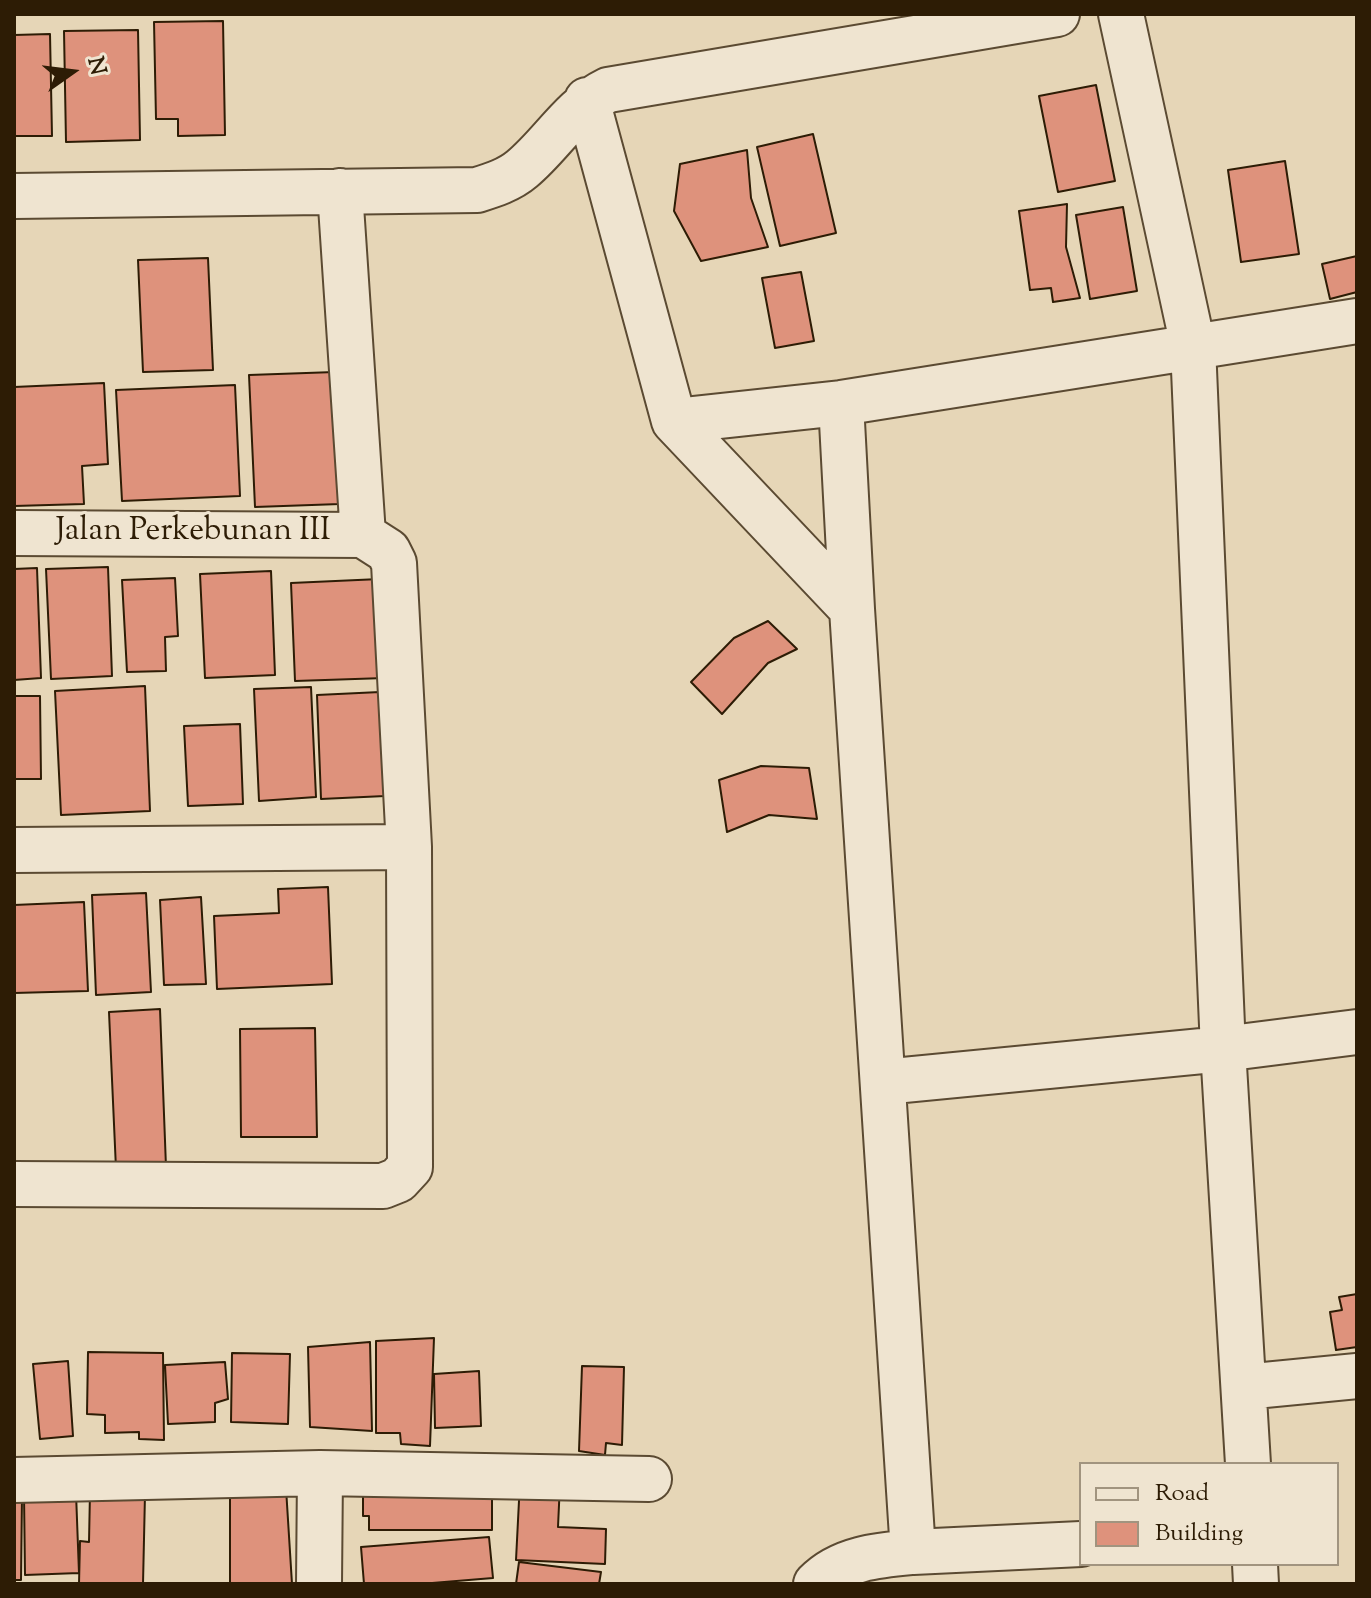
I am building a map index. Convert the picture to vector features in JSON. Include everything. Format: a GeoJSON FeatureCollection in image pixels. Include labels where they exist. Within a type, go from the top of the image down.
{"type":"FeatureCollection","features":[{"type":"Feature","properties":{"kind":"street"},"geometry":{"type":"LineString","coordinates":[[14,196],[477,190],[500,183],[521,171],[587,100],[608,90],[1057,14]]}},
{"type":"Feature","properties":{"kind":"street"},"geometry":{"type":"LineString","coordinates":[[1121,14],[1193,346],[1223,1049],[1248,1462]]}},
{"type":"Feature","properties":{"kind":"street"},"geometry":{"type":"LineString","coordinates":[[587,100],[674,421],[852,609]]}},
{"type":"Feature","properties":{"kind":"street","name":"Jalan Perkebunan III"},"geometry":{"type":"LineString","coordinates":[[14,533],[363,535],[340,191]]}},
{"type":"Feature","properties":{"kind":"street"},"geometry":{"type":"LineString","coordinates":[[674,421],[841,403],[1357,321]]}},
{"type":"Feature","properties":{"kind":"street"},"geometry":{"type":"LineString","coordinates":[[841,403],[913,1552]]}},
{"type":"Feature","properties":{"kind":"street"},"geometry":{"type":"LineString","coordinates":[[14,1184],[383,1186],[398,1180],[410,1167],[409,847],[394,563],[388,551],[363,535]]}},
{"type":"Feature","properties":{"kind":"street"},"geometry":{"type":"LineString","coordinates":[[14,850],[409,847]]}},
{"type":"Feature","properties":{"kind":"street"},"geometry":{"type":"LineString","coordinates":[[883,1082],[1223,1049],[1357,1032]]}},
{"type":"Feature","properties":{"kind":"street"},"geometry":{"type":"LineString","coordinates":[[1244,1387],[1357,1376]]}},
{"type":"Feature","properties":{"kind":"street"},"geometry":{"type":"LineString","coordinates":[[319,1584],[320,1473]]}},
{"type":"Feature","properties":{"kind":"street"},"geometry":{"type":"LineString","coordinates":[[14,1480],[320,1473],[649,1479]]}},
{"type":"Feature","properties":{"kind":"street"},"geometry":{"type":"LineString","coordinates":[[816,1584],[825,1574],[868,1557],[1079,1544]]}},
{"type":"Feature","properties":{"kind":"building"},"geometry":{"type":"Polygon","coordinates":[[[223,21],[225,135],[178,136],[178,119],[156,119],[154,22],[223,21]]]}},
{"type":"Feature","properties":{"kind":"building"},"geometry":{"type":"Polygon","coordinates":[[[138,30],[140,140],[66,142],[64,31],[138,30]]]}},
{"type":"Feature","properties":{"kind":"building"},"geometry":{"type":"Polygon","coordinates":[[[50,34],[52,136],[14,136],[14,35],[50,34]]]}},
{"type":"Feature","properties":{"kind":"building"},"geometry":{"type":"Polygon","coordinates":[[[1096,85],[1115,181],[1058,192],[1039,96],[1096,85]]]}},
{"type":"Feature","properties":{"kind":"building"},"geometry":{"type":"Polygon","coordinates":[[[813,134],[836,233],[780,246],[757,147],[813,134]]]}},
{"type":"Feature","properties":{"kind":"building"},"geometry":{"type":"Polygon","coordinates":[[[747,150],[751,198],[768,247],[701,261],[674,211],[680,164],[747,150]]]}},
{"type":"Feature","properties":{"kind":"building"},"geometry":{"type":"Polygon","coordinates":[[[1285,161],[1299,254],[1241,262],[1228,170],[1285,161]]]}},
{"type":"Feature","properties":{"kind":"building"},"geometry":{"type":"Polygon","coordinates":[[[1067,204],[1066,247],[1080,298],[1053,302],[1051,288],[1030,290],[1019,211],[1067,204]]]}},
{"type":"Feature","properties":{"kind":"building"},"geometry":{"type":"Polygon","coordinates":[[[1123,207],[1137,291],[1090,299],[1076,215],[1123,207]]]}},
{"type":"Feature","properties":{"kind":"building"},"geometry":{"type":"Polygon","coordinates":[[[1357,256],[1357,292],[1330,299],[1322,264],[1357,256]]]}},
{"type":"Feature","properties":{"kind":"building"},"geometry":{"type":"Polygon","coordinates":[[[208,258],[213,370],[143,372],[138,260],[208,258]]]}},
{"type":"Feature","properties":{"kind":"building"},"geometry":{"type":"Polygon","coordinates":[[[801,272],[814,341],[775,348],[762,278],[801,272]]]}},
{"type":"Feature","properties":{"kind":"building"},"geometry":{"type":"Polygon","coordinates":[[[335,372],[340,504],[255,507],[249,375],[335,372]]]}},
{"type":"Feature","properties":{"kind":"building"},"geometry":{"type":"Polygon","coordinates":[[[104,383],[108,464],[82,466],[84,504],[14,506],[14,387],[104,383]]]}},
{"type":"Feature","properties":{"kind":"building"},"geometry":{"type":"Polygon","coordinates":[[[235,385],[240,496],[122,501],[116,390],[235,385]]]}},
{"type":"Feature","properties":{"kind":"building"},"geometry":{"type":"Polygon","coordinates":[[[108,567],[112,676],[51,679],[46,569],[108,567]]]}},
{"type":"Feature","properties":{"kind":"building"},"geometry":{"type":"Polygon","coordinates":[[[37,568],[41,678],[14,680],[14,569],[37,568]]]}},
{"type":"Feature","properties":{"kind":"building"},"geometry":{"type":"Polygon","coordinates":[[[271,571],[275,675],[205,678],[200,574],[271,571]]]}},
{"type":"Feature","properties":{"kind":"building"},"geometry":{"type":"Polygon","coordinates":[[[175,578],[178,636],[165,637],[166,671],[127,672],[122,580],[175,578]]]}},
{"type":"Feature","properties":{"kind":"building"},"geometry":{"type":"Polygon","coordinates":[[[380,579],[385,678],[295,681],[291,583],[380,579]]]}},
{"type":"Feature","properties":{"kind":"building"},"geometry":{"type":"Polygon","coordinates":[[[768,621],[797,649],[768,663],[722,714],[691,682],[734,638],[768,621]]]}},
{"type":"Feature","properties":{"kind":"building"},"geometry":{"type":"Polygon","coordinates":[[[145,686],[150,811],[61,815],[55,691],[145,686]]]}},
{"type":"Feature","properties":{"kind":"building"},"geometry":{"type":"Polygon","coordinates":[[[311,687],[316,797],[259,801],[254,689],[311,687]]]}},
{"type":"Feature","properties":{"kind":"building"},"geometry":{"type":"Polygon","coordinates":[[[380,692],[385,796],[321,799],[317,695],[380,692]]]}},
{"type":"Feature","properties":{"kind":"building"},"geometry":{"type":"Polygon","coordinates":[[[14,696],[40,696],[41,779],[14,779],[14,696]]]}},
{"type":"Feature","properties":{"kind":"building"},"geometry":{"type":"Polygon","coordinates":[[[240,724],[243,804],[188,806],[184,726],[240,724]]]}},
{"type":"Feature","properties":{"kind":"building"},"geometry":{"type":"Polygon","coordinates":[[[761,766],[809,768],[817,819],[769,815],[727,832],[719,780],[761,766]]]}},
{"type":"Feature","properties":{"kind":"building"},"geometry":{"type":"Polygon","coordinates":[[[328,887],[332,984],[217,989],[214,916],[279,913],[278,889],[328,887]]]}},
{"type":"Feature","properties":{"kind":"building"},"geometry":{"type":"Polygon","coordinates":[[[146,893],[151,992],[96,995],[92,895],[146,893]]]}},
{"type":"Feature","properties":{"kind":"building"},"geometry":{"type":"Polygon","coordinates":[[[201,897],[206,984],[164,985],[160,900],[201,897]]]}},
{"type":"Feature","properties":{"kind":"building"},"geometry":{"type":"Polygon","coordinates":[[[84,902],[88,991],[14,993],[14,905],[84,902]]]}},
{"type":"Feature","properties":{"kind":"building"},"geometry":{"type":"Polygon","coordinates":[[[160,1009],[166,1167],[116,1169],[109,1012],[160,1009]]]}},
{"type":"Feature","properties":{"kind":"building"},"geometry":{"type":"Polygon","coordinates":[[[315,1028],[317,1137],[241,1137],[240,1029],[315,1028]]]}},
{"type":"Feature","properties":{"kind":"building"},"geometry":{"type":"Polygon","coordinates":[[[1357,1294],[1357,1347],[1336,1350],[1330,1312],[1342,1310],[1339,1297],[1357,1294]]]}},
{"type":"Feature","properties":{"kind":"building"},"geometry":{"type":"Polygon","coordinates":[[[434,1338],[430,1446],[401,1444],[400,1433],[376,1433],[376,1341],[434,1338]]]}},
{"type":"Feature","properties":{"kind":"building"},"geometry":{"type":"Polygon","coordinates":[[[370,1342],[372,1431],[310,1427],[308,1347],[370,1342]]]}},
{"type":"Feature","properties":{"kind":"building"},"geometry":{"type":"Polygon","coordinates":[[[88,1352],[163,1353],[164,1440],[139,1439],[139,1432],[105,1433],[105,1415],[87,1414],[88,1352]]]}},
{"type":"Feature","properties":{"kind":"building"},"geometry":{"type":"Polygon","coordinates":[[[232,1353],[290,1354],[288,1424],[231,1422],[232,1353]]]}},
{"type":"Feature","properties":{"kind":"building"},"geometry":{"type":"Polygon","coordinates":[[[68,1361],[73,1436],[40,1439],[33,1364],[68,1361]]]}},
{"type":"Feature","properties":{"kind":"building"},"geometry":{"type":"Polygon","coordinates":[[[225,1362],[228,1399],[215,1403],[215,1422],[168,1424],[165,1365],[225,1362]]]}},
{"type":"Feature","properties":{"kind":"building"},"geometry":{"type":"Polygon","coordinates":[[[582,1366],[624,1367],[622,1445],[606,1443],[605,1455],[579,1451],[582,1366]]]}},
{"type":"Feature","properties":{"kind":"building"},"geometry":{"type":"Polygon","coordinates":[[[479,1371],[481,1426],[435,1428],[434,1374],[479,1371]]]}},
{"type":"Feature","properties":{"kind":"building"},"geometry":{"type":"Polygon","coordinates":[[[363,1481],[492,1481],[492,1530],[369,1530],[369,1516],[363,1516],[363,1481]]]}},
{"type":"Feature","properties":{"kind":"building"},"geometry":{"type":"Polygon","coordinates":[[[520,1481],[560,1483],[558,1527],[606,1529],[605,1564],[516,1560],[520,1481]]]}},
{"type":"Feature","properties":{"kind":"building"},"geometry":{"type":"Polygon","coordinates":[[[230,1486],[286,1488],[292,1584],[230,1584],[230,1486]]]}},
{"type":"Feature","properties":{"kind":"building"},"geometry":{"type":"Polygon","coordinates":[[[90,1492],[145,1494],[143,1584],[79,1584],[80,1541],[89,1542],[90,1492]]]}},
{"type":"Feature","properties":{"kind":"building"},"geometry":{"type":"Polygon","coordinates":[[[76,1493],[79,1573],[25,1575],[24,1495],[76,1493]]]}},
{"type":"Feature","properties":{"kind":"building"},"geometry":{"type":"Polygon","coordinates":[[[14,1497],[22,1497],[21,1580],[14,1580],[14,1497]]]}},
{"type":"Feature","properties":{"kind":"building"},"geometry":{"type":"Polygon","coordinates":[[[489,1537],[493,1578],[420,1584],[364,1584],[361,1547],[489,1537]]]}},
{"type":"Feature","properties":{"kind":"building"},"geometry":{"type":"Polygon","coordinates":[[[519,1562],[601,1572],[599,1584],[516,1584],[519,1562]]]}}]}
